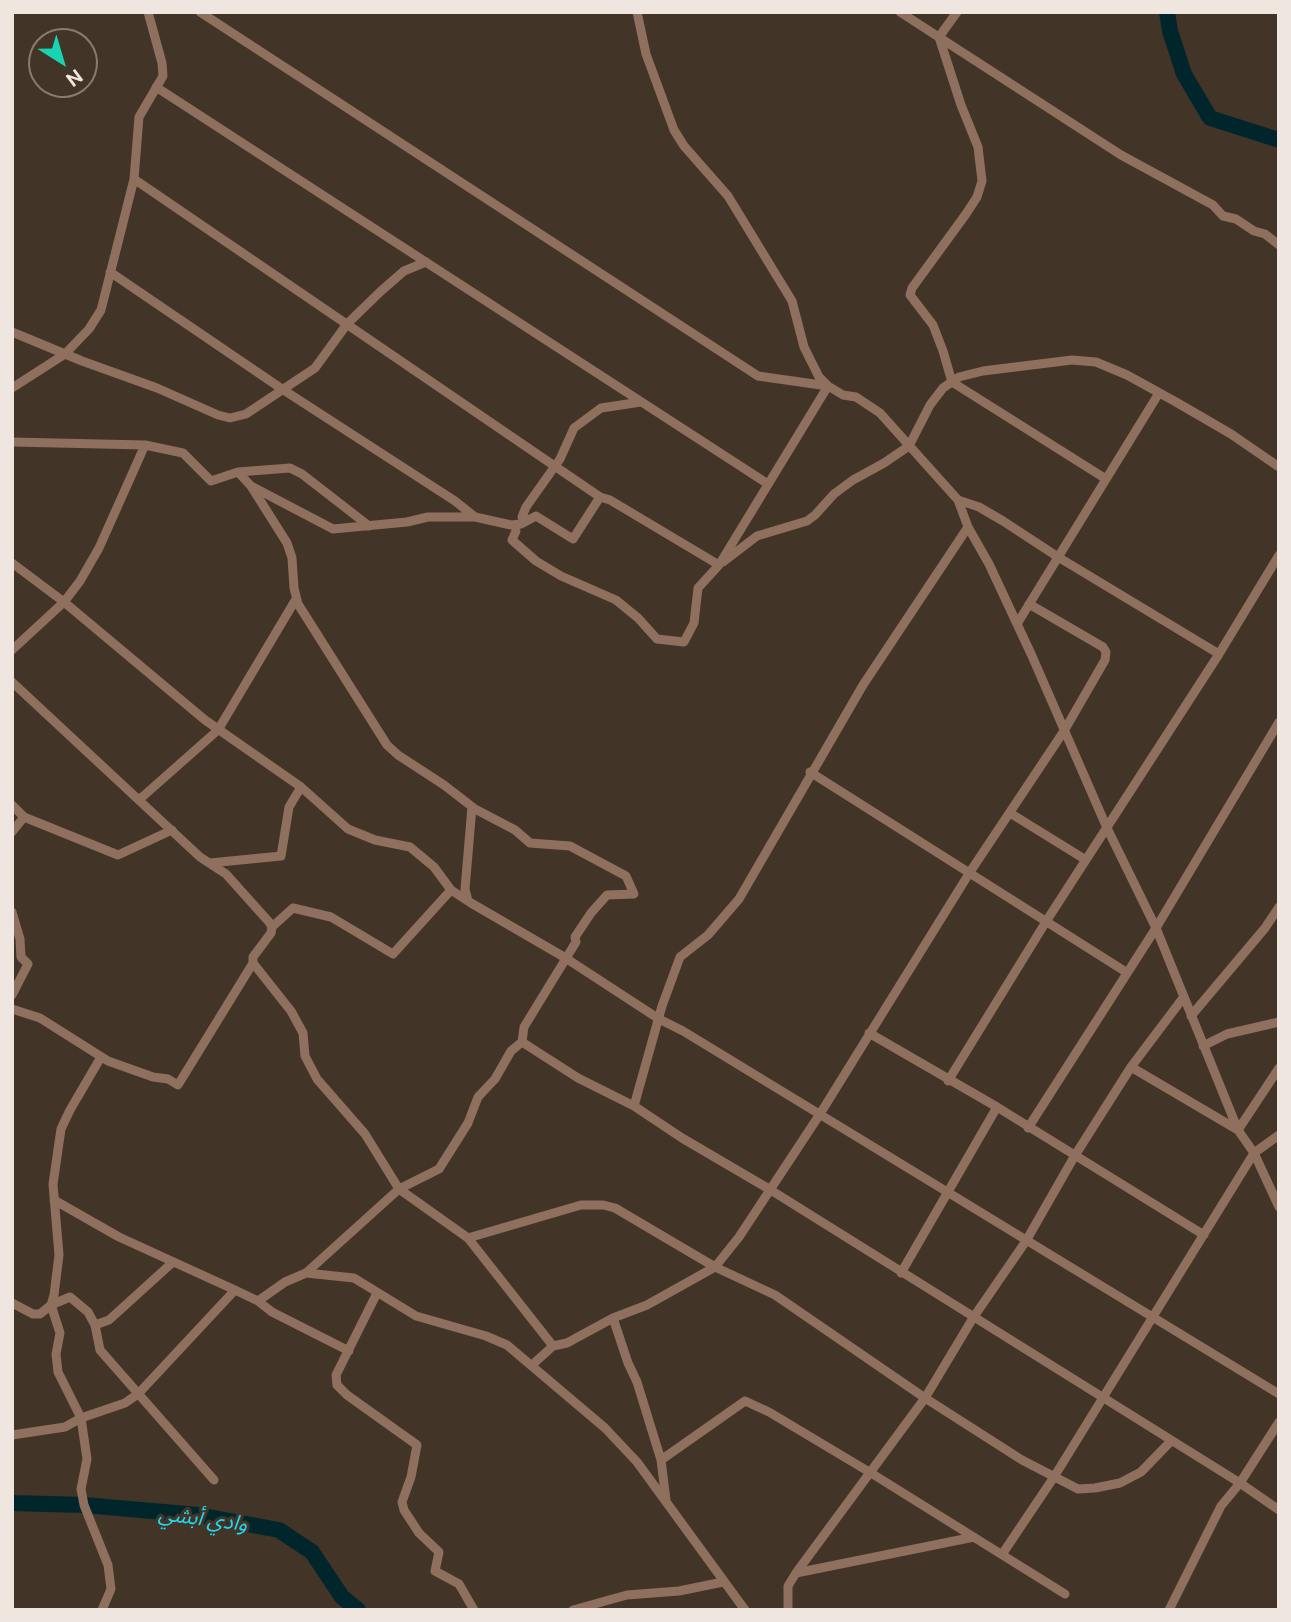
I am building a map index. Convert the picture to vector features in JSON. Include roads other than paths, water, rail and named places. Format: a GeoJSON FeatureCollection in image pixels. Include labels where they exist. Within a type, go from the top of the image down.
{"type":"FeatureCollection","features":[{"type":"Feature","properties":{"kind":"street"},"geometry":{"type":"LineString","coordinates":[[12,388],[65,354],[89,329],[101,310],[134,179],[139,117],[163,76],[148,12]]}},
{"type":"Feature","properties":{"kind":"street"},"geometry":{"type":"LineString","coordinates":[[200,12],[758,376],[828,386]]}},
{"type":"Feature","properties":{"kind":"street"},"geometry":{"type":"LineString","coordinates":[[636,12],[646,54],[674,130],[684,146],[728,196],[793,301],[804,347],[819,377],[843,395],[856,397],[880,413],[958,500],[968,527],[1017,624],[1107,828],[1156,928],[1238,1130],[1254,1153],[1279,1207]]}},
{"type":"Feature","properties":{"kind":"street"},"geometry":{"type":"LineString","coordinates":[[900,12],[1121,155],[1213,205],[1223,216],[1236,219],[1254,231],[1265,234],[1279,245]]}},
{"type":"Feature","properties":{"kind":"street"},"geometry":{"type":"LineString","coordinates":[[939,37],[957,12]]}},
{"type":"Feature","properties":{"kind":"street"},"geometry":{"type":"LineString","coordinates":[[939,37],[978,147],[982,181],[966,214],[909,295],[933,325],[952,382],[1106,480]]}},
{"type":"Feature","properties":{"kind":"street"},"geometry":{"type":"LineString","coordinates":[[156,88],[768,484]]}},
{"type":"Feature","properties":{"kind":"street"},"geometry":{"type":"LineString","coordinates":[[134,179],[600,497],[610,500],[719,565]]}},
{"type":"Feature","properties":{"kind":"street"},"geometry":{"type":"LineString","coordinates":[[12,332],[230,418],[246,414],[315,368],[347,324],[404,271],[426,262]]}},
{"type":"Feature","properties":{"kind":"street"},"geometry":{"type":"LineString","coordinates":[[110,272],[455,501],[475,517]]}},
{"type":"Feature","properties":{"kind":"street"},"geometry":{"type":"LineString","coordinates":[[516,531],[512,540],[536,562],[616,600],[638,618],[657,639],[684,642],[694,623],[698,588],[719,565],[757,536],[807,521],[834,494],[853,480],[909,446],[930,405],[943,388],[959,377],[983,371],[1072,360],[1096,362],[1159,393],[1279,467]]}},
{"type":"Feature","properties":{"kind":"street"},"geometry":{"type":"LineString","coordinates":[[719,565],[828,386]]}},
{"type":"Feature","properties":{"kind":"street"},"geometry":{"type":"LineString","coordinates":[[1017,624],[1159,393]]}},
{"type":"Feature","properties":{"kind":"street"},"geometry":{"type":"LineString","coordinates":[[522,517],[555,466],[574,428],[601,408],[641,402]]}},
{"type":"Feature","properties":{"kind":"street"},"geometry":{"type":"LineString","coordinates":[[12,442],[145,445],[183,453],[211,481],[238,472],[290,468],[369,526]]}},
{"type":"Feature","properties":{"kind":"street"},"geometry":{"type":"LineString","coordinates":[[12,650],[64,602],[80,580],[99,548],[145,445]]}},
{"type":"Feature","properties":{"kind":"street"},"geometry":{"type":"LineString","coordinates":[[238,472],[251,486],[286,543],[292,558],[296,599],[387,745],[472,807],[515,830],[530,843],[570,846],[626,876],[634,894],[607,895],[586,921],[524,1027],[522,1042],[511,1051],[495,1079],[478,1097],[468,1123],[439,1169],[399,1189],[306,1273],[285,1282],[258,1301]]}},
{"type":"Feature","properties":{"kind":"street"},"geometry":{"type":"LineString","coordinates":[[251,486],[333,529],[407,522],[428,517],[475,517],[510,525],[521,524],[536,516],[573,539],[600,497]]}},
{"type":"Feature","properties":{"kind":"street"},"geometry":{"type":"LineString","coordinates":[[958,500],[979,507],[1219,654]]}},
{"type":"Feature","properties":{"kind":"street"},"geometry":{"type":"LineString","coordinates":[[634,1106],[680,957],[708,935],[738,899],[863,685],[968,527]]}},
{"type":"Feature","properties":{"kind":"street"},"geometry":{"type":"LineString","coordinates":[[948,1081],[1279,555]]}},
{"type":"Feature","properties":{"kind":"street"},"geometry":{"type":"LineString","coordinates":[[12,563],[64,602],[218,730],[301,787],[348,829],[375,840],[410,847],[433,867],[451,890],[468,901],[1279,1394]]}},
{"type":"Feature","properties":{"kind":"street"},"geometry":{"type":"LineString","coordinates":[[140,799],[218,730],[296,599]]}},
{"type":"Feature","properties":{"kind":"street"},"geometry":{"type":"LineString","coordinates":[[532,1365],[553,1346],[567,1343],[613,1318],[647,1305],[715,1267],[739,1237],[820,1114],[970,872],[1064,731],[1105,660],[1106,652],[1103,647],[1029,604]]}},
{"type":"Feature","properties":{"kind":"street"},"geometry":{"type":"LineString","coordinates":[[12,682],[200,857],[226,874],[272,927]]}},
{"type":"Feature","properties":{"kind":"street"},"geometry":{"type":"LineString","coordinates":[[1028,1128],[1156,928],[1279,722]]}},
{"type":"Feature","properties":{"kind":"street"},"geometry":{"type":"LineString","coordinates":[[810,772],[1126,972]]}},
{"type":"Feature","properties":{"kind":"street"},"geometry":{"type":"LineString","coordinates":[[210,863],[281,856],[289,807],[301,787]]}},
{"type":"Feature","properties":{"kind":"street"},"geometry":{"type":"LineString","coordinates":[[12,805],[24,817],[118,855],[172,830]]}},
{"type":"Feature","properties":{"kind":"street"},"geometry":{"type":"LineString","coordinates":[[468,901],[466,890],[472,807]]}},
{"type":"Feature","properties":{"kind":"street"},"geometry":{"type":"LineString","coordinates":[[1010,813],[1086,860]]}},
{"type":"Feature","properties":{"kind":"street"},"geometry":{"type":"LineString","coordinates":[[12,832],[24,817]]}},
{"type":"Feature","properties":{"kind":"street"},"geometry":{"type":"LineString","coordinates":[[12,1009],[40,1018],[102,1057],[153,1077],[168,1079],[177,1085],[253,963],[253,957],[271,933],[272,927],[293,908],[331,917],[393,954],[451,890]]}},
{"type":"Feature","properties":{"kind":"street"},"geometry":{"type":"LineString","coordinates":[[1191,1016],[1265,928],[1279,907]]}},
{"type":"Feature","properties":{"kind":"street"},"geometry":{"type":"LineString","coordinates":[[12,912],[20,939],[21,957],[29,964],[12,995]]}},
{"type":"Feature","properties":{"kind":"street"},"geometry":{"type":"LineString","coordinates":[[253,963],[291,1011],[303,1033],[305,1056],[317,1079],[365,1135],[399,1189],[468,1238],[553,1346]]}},
{"type":"Feature","properties":{"kind":"street"},"geometry":{"type":"LineString","coordinates":[[789,1610],[788,1586],[796,1573],[925,1398],[973,1318],[1026,1241],[1074,1157],[1131,1067],[1183,998]]}},
{"type":"Feature","properties":{"kind":"street"},"geometry":{"type":"LineString","coordinates":[[1203,1046],[1227,1034],[1279,1022]]}},
{"type":"Feature","properties":{"kind":"street"},"geometry":{"type":"LineString","coordinates":[[869,1033],[997,1107],[1204,1235]]}},
{"type":"Feature","properties":{"kind":"street"},"geometry":{"type":"LineString","coordinates":[[522,1042],[578,1077],[634,1106],[682,1138],[769,1189],[1279,1510]]}},
{"type":"Feature","properties":{"kind":"street"},"geometry":{"type":"LineString","coordinates":[[102,1057],[61,1129],[52,1184],[59,1255],[51,1305],[60,1333],[56,1354],[58,1372],[81,1418],[87,1459],[81,1489],[93,1530],[108,1565],[111,1589],[102,1610]]}},
{"type":"Feature","properties":{"kind":"street"},"geometry":{"type":"LineString","coordinates":[[1131,1067],[1238,1130]]}},
{"type":"Feature","properties":{"kind":"street"},"geometry":{"type":"LineString","coordinates":[[1238,1130],[1279,1068]]}},
{"type":"Feature","properties":{"kind":"street"},"geometry":{"type":"LineString","coordinates":[[901,1273],[997,1107]]}},
{"type":"Feature","properties":{"kind":"street"},"geometry":{"type":"LineString","coordinates":[[1003,1553],[1054,1477],[1254,1153],[1279,1135]]}},
{"type":"Feature","properties":{"kind":"street"},"geometry":{"type":"LineString","coordinates":[[54,1200],[118,1237],[236,1290],[272,1312],[349,1351]]}},
{"type":"Feature","properties":{"kind":"street"},"geometry":{"type":"LineString","coordinates":[[468,1238],[581,1205],[615,1208],[715,1267],[775,1295],[925,1398],[1022,1460],[1078,1489],[1120,1483],[1141,1472],[1171,1441]]}},
{"type":"Feature","properties":{"kind":"street"},"geometry":{"type":"LineString","coordinates":[[95,1325],[109,1320],[173,1262]]}},
{"type":"Feature","properties":{"kind":"street"},"geometry":{"type":"LineString","coordinates":[[306,1273],[354,1278],[416,1316],[486,1336],[507,1345],[606,1428],[637,1462],[745,1610]]}},
{"type":"Feature","properties":{"kind":"street"},"geometry":{"type":"LineString","coordinates":[[12,1435],[65,1427],[81,1418],[116,1408],[138,1394],[236,1290]]}},
{"type":"Feature","properties":{"kind":"street"},"geometry":{"type":"LineString","coordinates":[[377,1293],[336,1375],[337,1385],[417,1445],[411,1477],[402,1502],[404,1510],[419,1533],[439,1552],[435,1571],[459,1584],[474,1610]]}},
{"type":"Feature","properties":{"kind":"street"},"geometry":{"type":"LineString","coordinates":[[12,1303],[33,1314],[40,1314],[51,1305],[70,1297],[88,1312],[95,1325],[100,1350],[214,1480]]}},
{"type":"Feature","properties":{"kind":"street"},"geometry":{"type":"LineString","coordinates":[[613,1318],[637,1382],[661,1460],[667,1501]]}},
{"type":"Feature","properties":{"kind":"street"},"geometry":{"type":"LineString","coordinates":[[661,1460],[745,1401],[769,1412],[871,1473],[1065,1594]]}},
{"type":"Feature","properties":{"kind":"street"},"geometry":{"type":"LineString","coordinates":[[1169,1610],[1194,1562],[1208,1527],[1279,1422]]}},
{"type":"Feature","properties":{"kind":"street"},"geometry":{"type":"LineString","coordinates":[[796,1573],[974,1537]]}},
{"type":"Feature","properties":{"kind":"street"},"geometry":{"type":"LineString","coordinates":[[573,1610],[627,1595],[679,1591],[723,1582]]}},
{"type":"Feature","properties":{"kind":"waterway"},"geometry":{"type":"LineString","coordinates":[[1167,12],[1170,31],[1184,74],[1210,118],[1279,140]]}},
{"type":"Feature","properties":{"kind":"waterway","name":"وادي أبشي"},"geometry":{"type":"LineString","coordinates":[[12,1503],[84,1505],[198,1515],[279,1530],[312,1552],[342,1597],[358,1610]]}}]}
